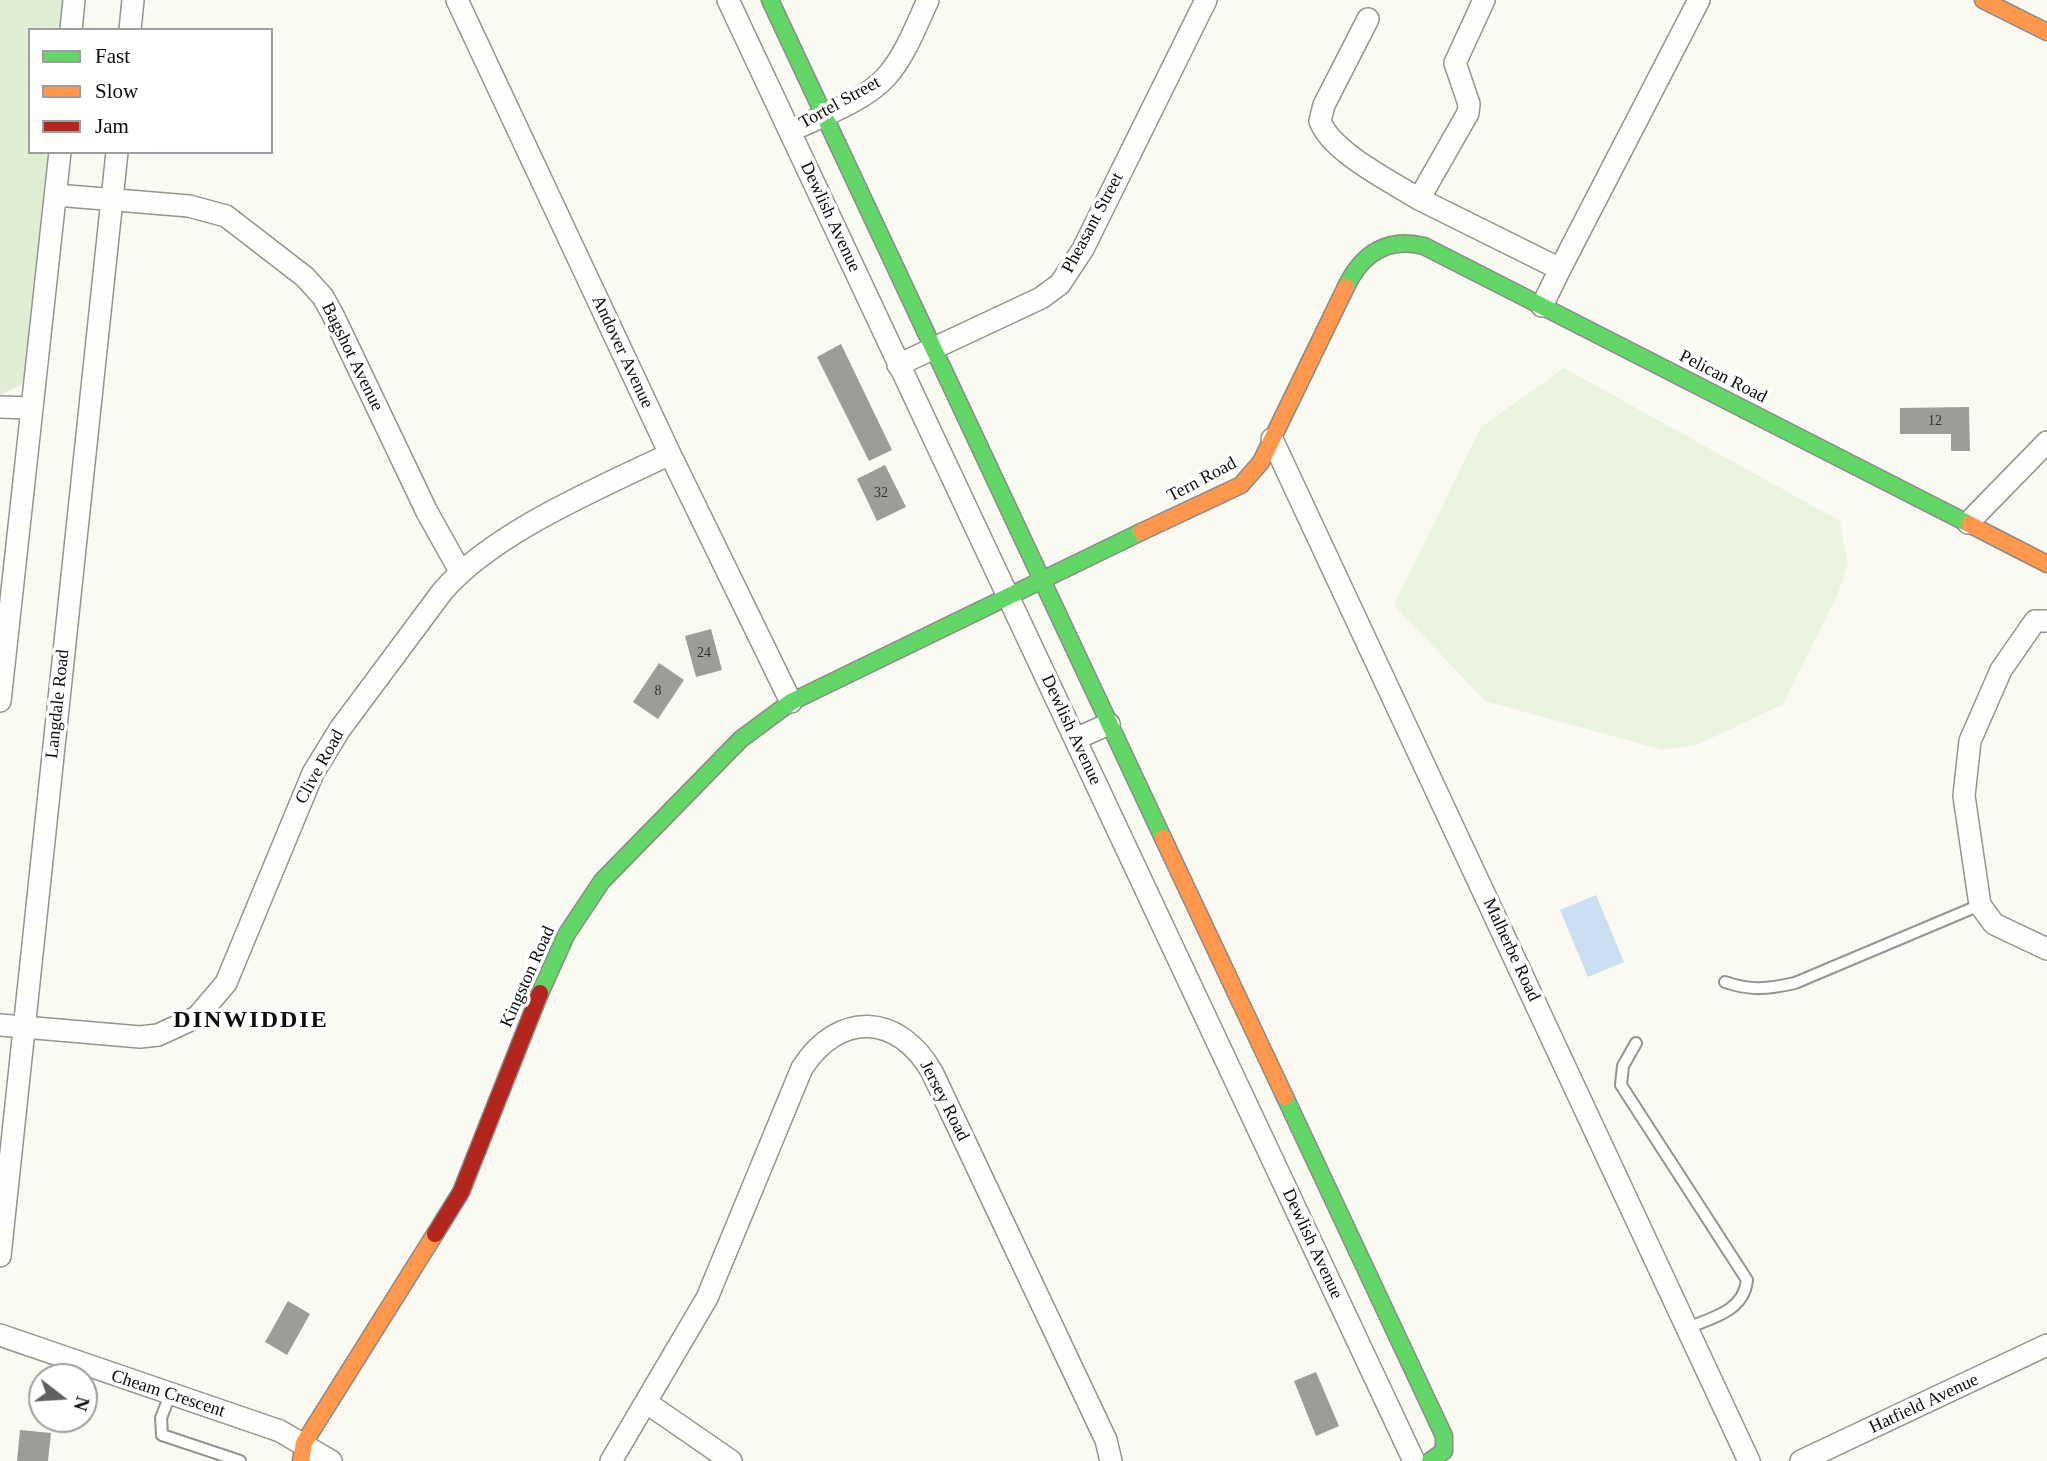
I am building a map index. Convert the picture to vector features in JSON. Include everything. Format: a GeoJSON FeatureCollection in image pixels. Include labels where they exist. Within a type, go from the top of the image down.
{"type":"FeatureCollection","features":[{"type":"Feature","properties":{"kind":"main road","name":"Dewlish Avenue"},"geometry":{"type":"LineString","coordinates":[[770,0],[1444,1436],[1444,1451],[1434,1460]]}},
{"type":"Feature","properties":{"kind":"main road"},"geometry":{"type":"LineString","coordinates":[[1983,0],[2047,32]]}},
{"type":"Feature","properties":{"kind":"main road","name":"Pelican Road"},"geometry":{"type":"LineString","coordinates":[[1378,247],[1400,240],[1424,246],[2047,564]]}},
{"type":"Feature","properties":{"kind":"main road","name":"Tern Road"},"geometry":{"type":"LineString","coordinates":[[1008,594],[1241,485],[1253,475],[1350,278],[1360,262],[1378,247]]}},
{"type":"Feature","properties":{"kind":"main road","name":"Kingston Road"},"geometry":{"type":"LineString","coordinates":[[303,1452],[461,1192],[553,961],[582,909],[602,881],[741,739],[791,702],[1008,594]]}},
{"type":"Feature","properties":{"kind":"street"},"geometry":{"type":"LineString","coordinates":[[71,28],[74,0]]}},
{"type":"Feature","properties":{"kind":"street"},"geometry":{"type":"LineString","coordinates":[[130,28],[133,0]]}},
{"type":"Feature","properties":{"kind":"street","name":"Andover Avenue"},"geometry":{"type":"LineString","coordinates":[[457,0],[670,454],[791,702]]}},
{"type":"Feature","properties":{"kind":"street","name":"Dewlish Avenue"},"geometry":{"type":"LineString","coordinates":[[728,0],[1414,1461]]}},
{"type":"Feature","properties":{"kind":"street","name":"Tortel Street"},"geometry":{"type":"LineString","coordinates":[[790,131],[825,115],[885,79],[928,0]]}},
{"type":"Feature","properties":{"kind":"street","name":"Pheasant Street"},"geometry":{"type":"LineString","coordinates":[[898,365],[1041,298],[1059,284],[1072,268],[1206,0]]}},
{"type":"Feature","properties":{"kind":"street"},"geometry":{"type":"LineString","coordinates":[[1419,199],[1468,113],[1469,104],[1455,63],[1484,0]]}},
{"type":"Feature","properties":{"kind":"street"},"geometry":{"type":"LineString","coordinates":[[1542,306],[1699,0]]}},
{"type":"Feature","properties":{"kind":"street"},"geometry":{"type":"LineString","coordinates":[[1368,19],[1324,105],[1321,121],[1329,136],[1365,165],[1419,199],[1560,269]]}},
{"type":"Feature","properties":{"kind":"street"},"geometry":{"type":"LineString","coordinates":[[0,701],[60,154]]}},
{"type":"Feature","properties":{"kind":"street","name":"Langdale Road"},"geometry":{"type":"LineString","coordinates":[[0,1256],[117,154]]}},
{"type":"Feature","properties":{"kind":"street","name":"Bagshot Avenue"},"geometry":{"type":"LineString","coordinates":[[55,195],[189,206],[219,213],[242,226],[305,277],[323,297],[333,315],[427,512],[460,571]]}},
{"type":"Feature","properties":{"kind":"street"},"geometry":{"type":"LineString","coordinates":[[0,407],[30,408]]}},
{"type":"Feature","properties":{"kind":"street","name":"Malherbe Road"},"geometry":{"type":"LineString","coordinates":[[1272,439],[1749,1461]]}},
{"type":"Feature","properties":{"kind":"street"},"geometry":{"type":"LineString","coordinates":[[1968,523],[2047,442]]}},
{"type":"Feature","properties":{"kind":"street","name":"Clive Road"},"geometry":{"type":"LineString","coordinates":[[0,1026],[140,1037],[158,1035],[197,1017],[213,1000],[236,961],[319,762],[340,729],[460,571],[500,542],[670,454]]}},
{"type":"Feature","properties":{"kind":"street"},"geometry":{"type":"LineString","coordinates":[[2047,621],[2035,621],[2001,670],[1970,741],[1965,796],[1980,905],[1994,925],[2047,948]]}},
{"type":"Feature","properties":{"kind":"street"},"geometry":{"type":"LineString","coordinates":[[1075,739],[1109,724]]}},
{"type":"Feature","properties":{"kind":"street","name":"Jersey Road"},"geometry":{"type":"LineString","coordinates":[[611,1461],[707,1298],[802,1068],[825,1040],[853,1027],[867,1027],[900,1036],[914,1045],[932,1072],[1106,1440],[1111,1461]]}},
{"type":"Feature","properties":{"kind":"street"},"geometry":{"type":"LineString","coordinates":[[1225,1056],[1258,1043]]}},
{"type":"Feature","properties":{"kind":"street","name":"Cheam Crescent"},"geometry":{"type":"LineString","coordinates":[[0,1335],[280,1431],[303,1452],[331,1461]]}},
{"type":"Feature","properties":{"kind":"street","name":"Hatfield Avenue"},"geometry":{"type":"LineString","coordinates":[[1801,1461],[2047,1345]]}},
{"type":"Feature","properties":{"kind":"street"},"geometry":{"type":"LineString","coordinates":[[647,1403],[730,1461]]}},
{"type":"Feature","properties":{"kind":"lane"},"geometry":{"type":"LineString","coordinates":[[1725,982],[1746,989],[1764,990],[1795,983],[1980,905]]}},
{"type":"Feature","properties":{"kind":"lane"},"geometry":{"type":"LineString","coordinates":[[1636,1043],[1623,1066],[1621,1085],[1747,1280],[1746,1294],[1732,1309],[1687,1328]]}},
{"type":"Feature","properties":{"kind":"lane"},"geometry":{"type":"LineString","coordinates":[[170,1395],[160,1427],[162,1435],[240,1461]]}},
{"type":"Feature","properties":{"kind":"green space"},"geometry":{"type":"Polygon","coordinates":[[[0,0],[62,0],[64,28],[28,28],[28,154],[50,154],[25,375],[21,385],[0,395],[0,0]]]}},
{"type":"Feature","properties":{"kind":"green space"},"geometry":{"type":"Polygon","coordinates":[[[1564,368],[1840,521],[1848,564],[1837,596],[1783,704],[1697,745],[1663,750],[1485,701],[1394,605],[1481,427],[1564,368]]]}},
{"type":"Feature","properties":{"kind":"water"},"geometry":{"type":"Polygon","coordinates":[[[1596,895],[1624,962],[1588,977],[1560,910],[1596,895]]]}},
{"type":"Feature","properties":{"kind":"building"},"geometry":{"type":"Polygon","coordinates":[[[841,344],[892,450],[869,461],[817,357],[841,344]]]}},
{"type":"Feature","properties":{"kind":"building"},"geometry":{"type":"Polygon","coordinates":[[[1969,407],[1970,451],[1951,451],[1951,434],[1900,434],[1900,408],[1969,407]]]}},
{"type":"Feature","properties":{"kind":"building"},"geometry":{"type":"Polygon","coordinates":[[[885,465],[906,507],[877,521],[857,479],[885,465]]]}},
{"type":"Feature","properties":{"kind":"building"},"geometry":{"type":"Polygon","coordinates":[[[711,629],[722,670],[696,677],[685,636],[711,629]]]}},
{"type":"Feature","properties":{"kind":"building"},"geometry":{"type":"Polygon","coordinates":[[[659,663],[684,680],[658,719],[633,702],[659,663]]]}},
{"type":"Feature","properties":{"kind":"building"},"geometry":{"type":"Polygon","coordinates":[[[288,1301],[310,1314],[287,1355],[265,1342],[288,1301]]]}},
{"type":"Feature","properties":{"kind":"building"},"geometry":{"type":"Polygon","coordinates":[[[1316,1372],[1339,1426],[1316,1436],[1294,1381],[1316,1372]]]}},
{"type":"Feature","properties":{"kind":"building"},"geometry":{"type":"Polygon","coordinates":[[[20,1430],[28,1433],[51,1433],[48,1461],[17,1461],[20,1430]]]}},
{"type":"Feature","properties":{"kind":"traffic: fast"},"geometry":{"type":"LineString","coordinates":[[770,0],[1163,838]]}},
{"type":"Feature","properties":{"kind":"traffic: fast"},"geometry":{"type":"LineString","coordinates":[[1346,287],[1360,265],[1378,250],[1399,244],[1424,246],[1969,524]]}},
{"type":"Feature","properties":{"kind":"traffic: fast"},"geometry":{"type":"LineString","coordinates":[[540,993],[566,935],[602,881],[741,739],[791,702],[1141,532]]}},
{"type":"Feature","properties":{"kind":"traffic: fast"},"geometry":{"type":"LineString","coordinates":[[1285,1097],[1444,1436],[1444,1451],[1430,1461]]}},
{"type":"Feature","properties":{"kind":"traffic: slow"},"geometry":{"type":"LineString","coordinates":[[1983,0],[2047,32]]}},
{"type":"Feature","properties":{"kind":"traffic: slow"},"geometry":{"type":"LineString","coordinates":[[1141,532],[1241,485],[1261,462],[1346,287]]}},
{"type":"Feature","properties":{"kind":"traffic: slow"},"geometry":{"type":"LineString","coordinates":[[1969,524],[2047,564]]}},
{"type":"Feature","properties":{"kind":"traffic: slow"},"geometry":{"type":"LineString","coordinates":[[1163,838],[1285,1097]]}},
{"type":"Feature","properties":{"kind":"traffic: slow"},"geometry":{"type":"LineString","coordinates":[[301,1461],[304,1443],[435,1234]]}},
{"type":"Feature","properties":{"kind":"traffic: jam"},"geometry":{"type":"LineString","coordinates":[[435,1234],[461,1192],[540,993]]}},
{"type":"Feature","properties":{"kind":"district","name":"DINWIDDIE"},"geometry":{"type":"Point","coordinates":[251,1021]}}]}
